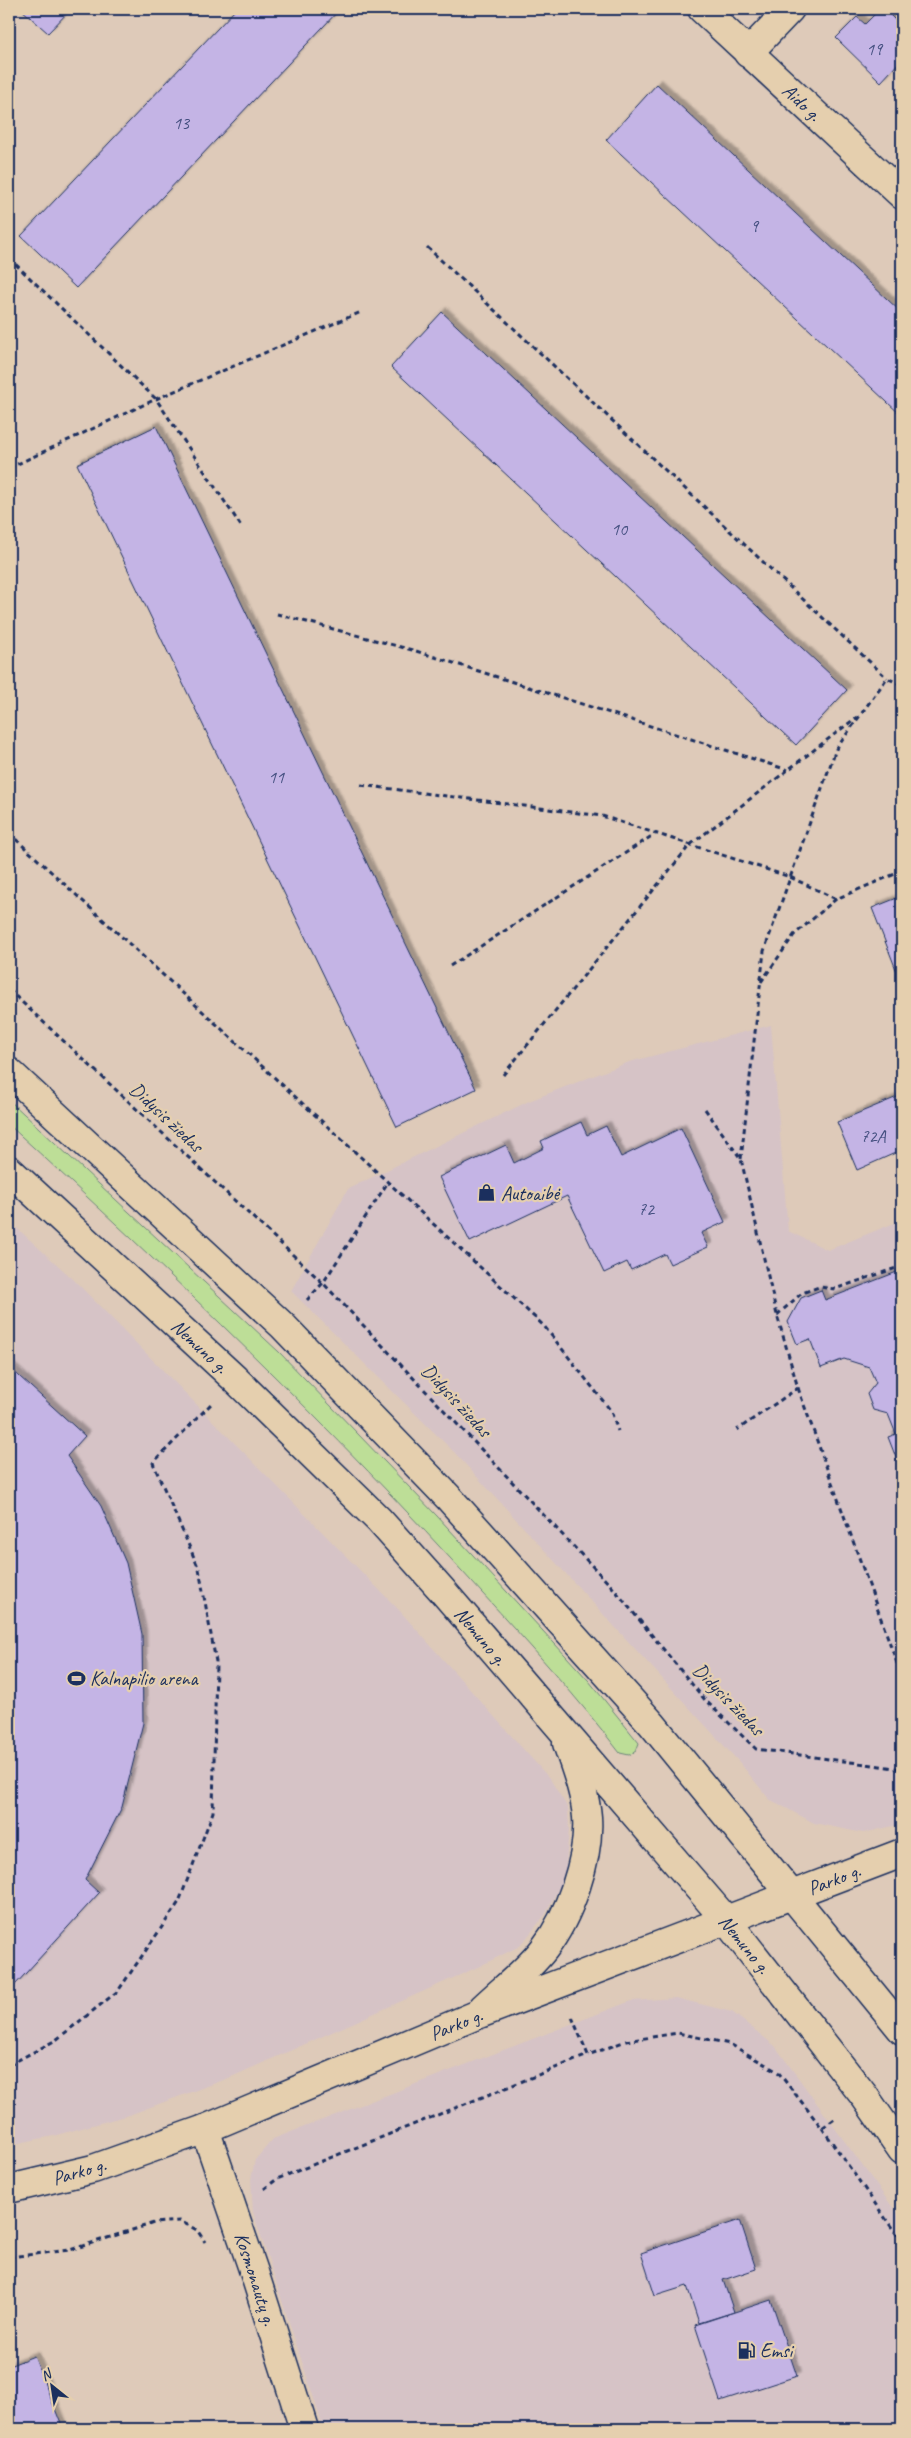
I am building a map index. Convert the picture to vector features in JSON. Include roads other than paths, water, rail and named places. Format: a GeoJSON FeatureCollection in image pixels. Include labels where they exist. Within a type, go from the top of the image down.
{"type":"FeatureCollection","features":[{"type":"Feature","properties":{"kind":"main road","name":"Aido g."},"geometry":{"type":"LineString","coordinates":[[702,9],[902,195]]}},
{"type":"Feature","properties":{"kind":"main road"},"geometry":{"type":"LineString","coordinates":[[748,53],[790,9]]}},
{"type":"Feature","properties":{"kind":"main road"},"geometry":{"type":"LineString","coordinates":[[9,1072],[283,1326],[448,1497],[652,1724],[902,2030]]}},
{"type":"Feature","properties":{"kind":"main road","name":"Nemuno g."},"geometry":{"type":"LineString","coordinates":[[9,1170],[235,1379],[379,1520],[726,1920],[865,2097],[902,2150]]}},
{"type":"Feature","properties":{"kind":"main road"},"geometry":{"type":"LineString","coordinates":[[474,2016],[544,1950],[560,1924],[576,1887],[587,1836],[587,1816],[578,1776],[563,1730]]}},
{"type":"Feature","properties":{"kind":"main road","name":"Parko g."},"geometry":{"type":"LineString","coordinates":[[9,2189],[93,2169],[205,2129],[474,2016],[902,1853]]}},
{"type":"Feature","properties":{"kind":"main road","name":"Kosmonautų g."},"geometry":{"type":"LineString","coordinates":[[205,2129],[254,2272],[304,2429]]}},
{"type":"Feature","properties":{"kind":"place","name":"Autoaibė"},"geometry":{"type":"Point","coordinates":[487,1193]}},
{"type":"Feature","properties":{"kind":"place","name":"Kalnapilio arena"},"geometry":{"type":"Point","coordinates":[76,1678]}},
{"type":"Feature","properties":{"kind":"place","name":"Emsi"},"geometry":{"type":"Point","coordinates":[746,2350]}}]}
